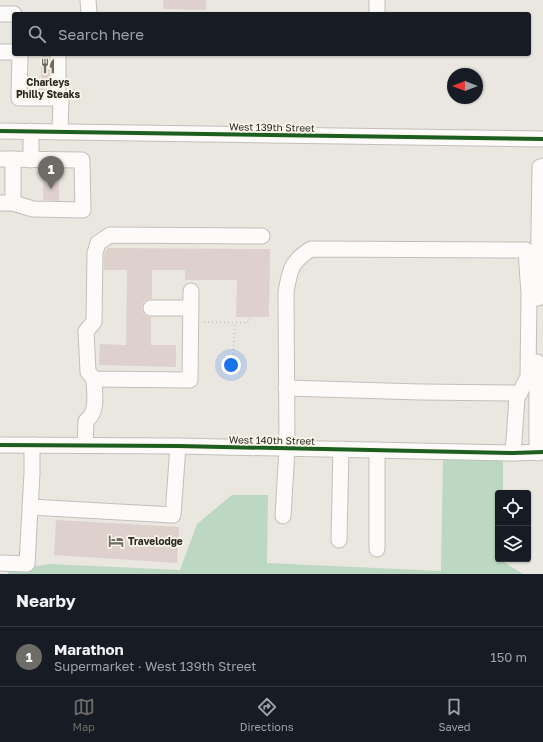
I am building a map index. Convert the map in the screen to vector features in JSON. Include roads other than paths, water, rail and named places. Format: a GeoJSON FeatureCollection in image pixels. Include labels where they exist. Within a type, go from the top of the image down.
{"type":"FeatureCollection","features":[{"type":"Feature","properties":{"kind":"street"},"geometry":{"type":"LineString","coordinates":[[88,0],[88,12]]}},
{"type":"Feature","properties":{"kind":"street"},"geometry":{"type":"LineString","coordinates":[[377,0],[377,12]]}},
{"type":"Feature","properties":{"kind":"street"},"geometry":{"type":"LineString","coordinates":[[0,14],[12,14]]}},
{"type":"Feature","properties":{"kind":"street"},"geometry":{"type":"LineString","coordinates":[[0,52],[12,52]]}},
{"type":"Feature","properties":{"kind":"street"},"geometry":{"type":"LineString","coordinates":[[20,56],[20,98],[61,98]]}},
{"type":"Feature","properties":{"kind":"street"},"geometry":{"type":"LineString","coordinates":[[58,56],[58,92],[61,98],[60,132]]}},
{"type":"Feature","properties":{"kind":"street"},"geometry":{"type":"LineString","coordinates":[[61,98],[64,93],[64,56]]}},
{"type":"Feature","properties":{"kind":"street","name":"West 139th Street"},"geometry":{"type":"LineString","coordinates":[[0,131],[543,139]]}},
{"type":"Feature","properties":{"kind":"street"},"geometry":{"type":"LineString","coordinates":[[30,160],[31,131]]}},
{"type":"Feature","properties":{"kind":"street"},"geometry":{"type":"LineString","coordinates":[[7,159],[82,160],[83,210],[33,210],[7,203],[7,159]]}},
{"type":"Feature","properties":{"kind":"street"},"geometry":{"type":"LineString","coordinates":[[540,452],[540,167],[543,166]]}},
{"type":"Feature","properties":{"kind":"street"},"geometry":{"type":"LineString","coordinates":[[86,446],[86,421],[91,417],[95,410],[94,379],[88,372],[86,331],[94,322],[95,253],[98,243],[110,235],[262,236]]}},
{"type":"Feature","properties":{"kind":"street"},"geometry":{"type":"LineString","coordinates":[[283,516],[287,449],[286,292],[290,272],[299,257],[312,249],[526,250],[528,294],[528,377],[517,398],[514,453]]}},
{"type":"Feature","properties":{"kind":"street"},"geometry":{"type":"LineString","coordinates":[[94,379],[190,380],[191,291]]}},
{"type":"Feature","properties":{"kind":"street"},"geometry":{"type":"LineString","coordinates":[[152,308],[191,308]]}},
{"type":"Feature","properties":{"kind":"street"},"geometry":{"type":"LineString","coordinates":[[286,388],[520,393]]}},
{"type":"Feature","properties":{"kind":"street","name":"West 140th Street"},"geometry":{"type":"LineString","coordinates":[[0,445],[178,446],[514,453],[540,452]]}},
{"type":"Feature","properties":{"kind":"street"},"geometry":{"type":"LineString","coordinates":[[0,563],[27,564],[32,445]]}},
{"type":"Feature","properties":{"kind":"street"},"geometry":{"type":"LineString","coordinates":[[30,507],[173,514],[178,446]]}},
{"type":"Feature","properties":{"kind":"street"},"geometry":{"type":"LineString","coordinates":[[339,540],[341,450]]}},
{"type":"Feature","properties":{"kind":"street"},"geometry":{"type":"LineString","coordinates":[[377,450],[377,549]]}},
{"type":"Feature","properties":{"kind":"place","name":"Charleys Philly Steaks"},"geometry":{"type":"Point","coordinates":[48,66]}},
{"type":"Feature","properties":{"kind":"place","name":"Marathon"},"geometry":{"type":"Point","coordinates":[51,189]}},
{"type":"Feature","properties":{"kind":"place","name":"Travelodge"},"geometry":{"type":"Point","coordinates":[116,541]}}]}
